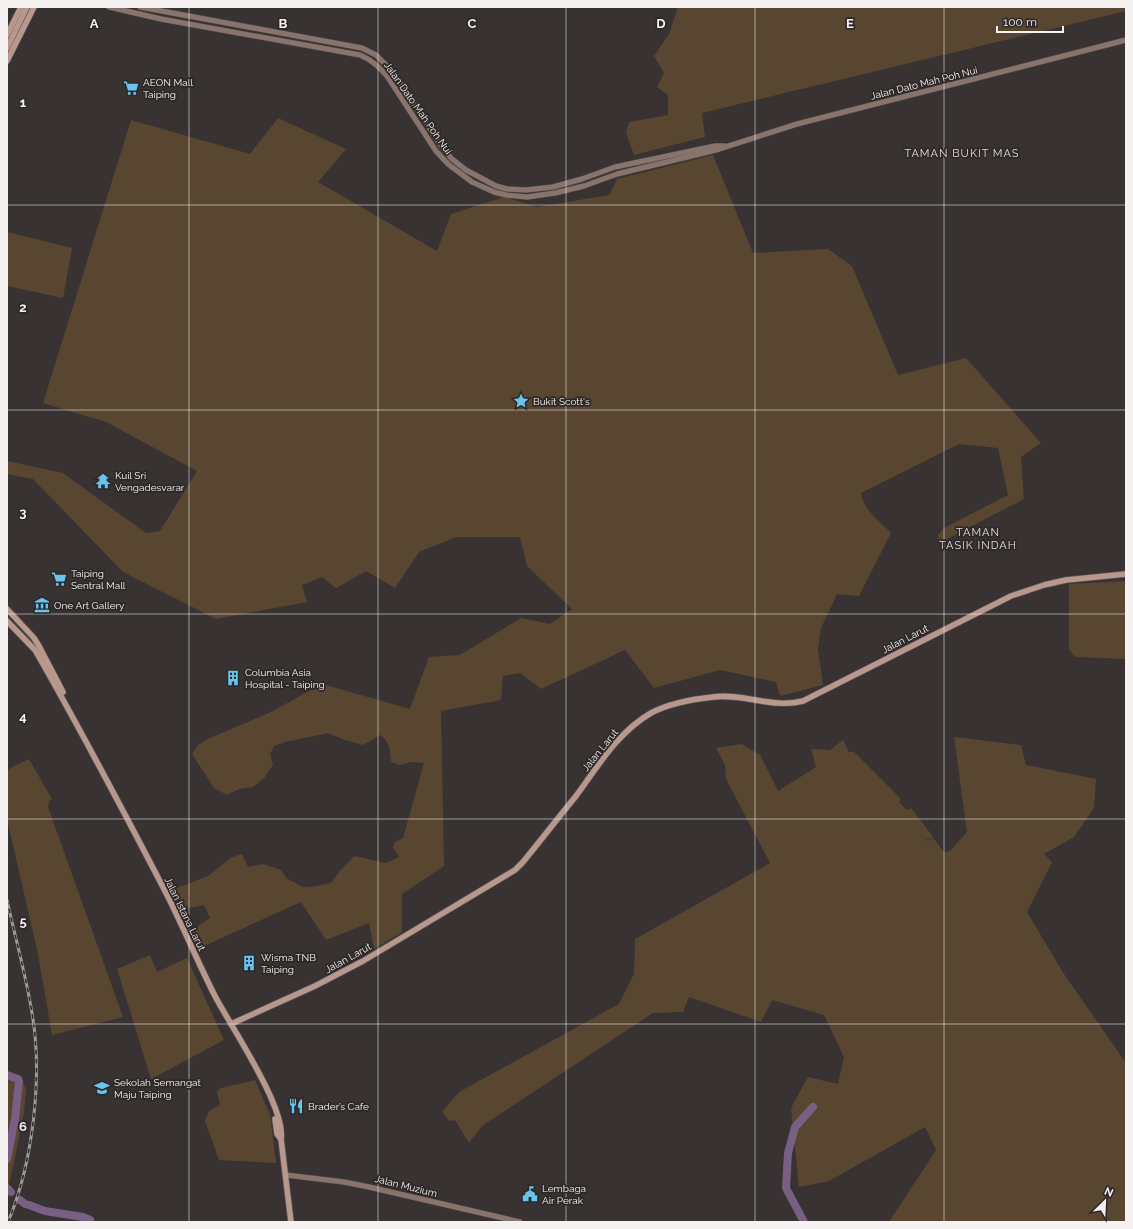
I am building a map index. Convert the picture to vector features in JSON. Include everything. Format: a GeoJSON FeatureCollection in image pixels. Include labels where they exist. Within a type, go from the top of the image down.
{"type":"FeatureCollection","features":[{"type":"Feature","properties":{"kind":"main road"},"geometry":{"type":"LineString","coordinates":[[7,35],[21,7]]}},
{"type":"Feature","properties":{"kind":"main road"},"geometry":{"type":"LineString","coordinates":[[7,48],[27,7]]}},
{"type":"Feature","properties":{"kind":"main road"},"geometry":{"type":"LineString","coordinates":[[7,61],[34,7]]}},
{"type":"Feature","properties":{"kind":"main road","name":"Jalan Larut"},"geometry":{"type":"LineString","coordinates":[[231,1024],[288,1000],[336,976],[515,870],[523,862],[618,740],[640,721],[658,709],[713,697],[727,696],[775,703],[794,703],[808,698],[1011,596],[1044,585],[1066,580],[1126,574]]}},
{"type":"Feature","properties":{"kind":"main road","name":"Jalan Istana Larut"},"geometry":{"type":"LineString","coordinates":[[7,609],[34,638],[44,654],[78,725],[165,892],[198,961],[266,1088],[280,1124],[280,1139],[286,1175],[291,1222]]}},
{"type":"Feature","properties":{"kind":"main road","name":"Jalan Istana Larut"},"geometry":{"type":"LineString","coordinates":[[7,621],[39,657],[78,725]]}},
{"type":"Feature","properties":{"kind":"main road","name":"Jalan Istana Larut"},"geometry":{"type":"LineString","coordinates":[[7,626],[24,640]]}},
{"type":"Feature","properties":{"kind":"street","name":"Jalan Dato Mah Poh Nui"},"geometry":{"type":"LineString","coordinates":[[109,7],[161,19],[365,57],[379,66],[387,76],[436,151],[448,164],[462,176],[494,192],[506,196],[527,197],[584,186],[617,174],[716,150],[791,126],[1126,40]]}},
{"type":"Feature","properties":{"kind":"street","name":"Jalan Dato Mah Poh Nui"},"geometry":{"type":"LineString","coordinates":[[140,7],[362,48],[376,55],[394,72],[441,146],[452,159],[466,170],[496,186],[515,190],[538,189],[582,179],[615,167],[644,160],[715,146],[726,146]]}},
{"type":"Feature","properties":{"kind":"street"},"geometry":{"type":"LineString","coordinates":[[365,57],[368,51]]}},
{"type":"Feature","properties":{"kind":"street","name":"Jalan Muzium"},"geometry":{"type":"LineString","coordinates":[[286,1175],[344,1182],[369,1187],[520,1222]]}},
{"type":"Feature","properties":{"kind":"shaded area"},"geometry":{"type":"Polygon","coordinates":[[[678,7],[1126,7],[1126,11],[702,113],[705,137],[634,155],[626,133],[629,122],[668,115],[668,95],[657,87],[664,73],[654,56],[669,34],[678,7]]]}},
{"type":"Feature","properties":{"kind":"shaded area"},"geometry":{"type":"Polygon","coordinates":[[[278,118],[346,149],[318,182],[437,251],[451,214],[504,197],[537,207],[609,195],[617,179],[713,155],[753,253],[828,249],[852,266],[898,375],[966,358],[1041,443],[1021,457],[1024,499],[939,543],[938,535],[944,528],[1008,495],[998,448],[959,444],[861,493],[862,499],[868,510],[891,533],[859,596],[837,594],[821,628],[818,649],[823,685],[780,696],[776,682],[720,670],[654,688],[625,650],[541,689],[520,673],[503,676],[501,700],[441,711],[444,866],[402,894],[402,932],[374,949],[369,923],[326,940],[301,902],[202,947],[192,930],[210,918],[204,905],[184,909],[172,890],[208,876],[230,858],[242,854],[248,867],[263,864],[281,870],[286,878],[303,887],[331,883],[354,856],[386,863],[399,857],[393,848],[395,842],[403,838],[424,763],[410,762],[400,765],[391,762],[388,743],[380,735],[363,745],[328,733],[285,742],[274,746],[270,754],[273,765],[265,777],[253,787],[239,789],[227,795],[214,788],[192,754],[199,744],[269,713],[322,684],[410,709],[429,657],[460,655],[521,618],[550,624],[572,609],[527,566],[520,537],[456,537],[419,552],[395,588],[366,571],[336,588],[322,577],[302,585],[307,602],[216,619],[123,572],[33,479],[7,474],[7,461],[63,473],[146,533],[160,531],[197,471],[106,422],[43,403],[131,120],[250,154],[278,118]]]}},
{"type":"Feature","properties":{"kind":"shaded area"},"geometry":{"type":"Polygon","coordinates":[[[7,232],[72,248],[63,298],[7,286],[7,232]]]}},
{"type":"Feature","properties":{"kind":"shaded area"},"geometry":{"type":"Polygon","coordinates":[[[1126,581],[1126,659],[1075,657],[1069,649],[1069,584],[1126,581]]]}},
{"type":"Feature","properties":{"kind":"shaded area"},"geometry":{"type":"Polygon","coordinates":[[[954,737],[1021,745],[1026,765],[1096,779],[1094,808],[1074,837],[1044,854],[1052,862],[1027,912],[1062,971],[1126,1063],[1126,1222],[889,1222],[936,1150],[925,1127],[829,1181],[799,1187],[791,1108],[808,1077],[838,1084],[844,1057],[824,1015],[772,1000],[761,1022],[689,997],[683,1012],[653,1013],[482,1126],[469,1143],[455,1120],[449,1121],[442,1112],[459,1092],[619,1004],[634,974],[635,939],[770,863],[726,779],[725,765],[716,748],[742,744],[760,755],[778,791],[816,767],[811,749],[830,750],[843,740],[849,752],[854,752],[901,799],[899,802],[907,810],[911,808],[934,838],[919,841],[934,839],[944,852],[950,851],[967,832],[954,737]]]}},
{"type":"Feature","properties":{"kind":"shaded area"},"geometry":{"type":"Polygon","coordinates":[[[29,759],[52,799],[49,801],[48,807],[123,1017],[52,1035],[38,954],[7,819],[7,770],[29,759]]]}},
{"type":"Feature","properties":{"kind":"shaded area"},"geometry":{"type":"Polygon","coordinates":[[[150,955],[157,972],[187,958],[224,1040],[151,1079],[117,969],[150,955]]]}},
{"type":"Feature","properties":{"kind":"shaded area"},"geometry":{"type":"Polygon","coordinates":[[[7,1076],[23,1082],[26,1089],[24,1113],[7,1190],[7,1076]]]}},
{"type":"Feature","properties":{"kind":"shaded area"},"geometry":{"type":"Polygon","coordinates":[[[255,1080],[270,1115],[276,1163],[219,1160],[205,1121],[209,1111],[220,1105],[217,1091],[221,1088],[255,1080]]]}},
{"type":"Feature","properties":{"kind":"waterway"},"geometry":{"type":"LineString","coordinates":[[7,1075],[18,1079],[19,1081],[15,1119],[7,1159]]}},
{"type":"Feature","properties":{"kind":"waterway"},"geometry":{"type":"LineString","coordinates":[[804,1222],[786,1188],[788,1153],[795,1127],[813,1107]]}},
{"type":"Feature","properties":{"kind":"waterway"},"geometry":{"type":"LineString","coordinates":[[7,1188],[11,1192]]}},
{"type":"Feature","properties":{"kind":"waterway"},"geometry":{"type":"LineString","coordinates":[[20,1200],[25,1204]]}},
{"type":"Feature","properties":{"kind":"waterway"},"geometry":{"type":"LineString","coordinates":[[29,1205],[45,1211],[83,1217],[90,1220]]}},
{"type":"Feature","properties":{"kind":"railway"},"geometry":{"type":"LineString","coordinates":[[7,900],[30,999],[35,1038],[36,1064],[34,1119],[24,1173],[17,1199],[8,1222]]}},
{"type":"Feature","properties":{"kind":"place","name":"AEON Mall Taiping"},"geometry":{"type":"Point","coordinates":[131,88]}},
{"type":"Feature","properties":{"kind":"place","name":"Bukit Scott's"},"geometry":{"type":"Point","coordinates":[521,401]}},
{"type":"Feature","properties":{"kind":"place","name":"Kuil Sri Vengadesvarar"},"geometry":{"type":"Point","coordinates":[103,481]}},
{"type":"Feature","properties":{"kind":"place","name":"Taiping Sentral Mall"},"geometry":{"type":"Point","coordinates":[59,579]}},
{"type":"Feature","properties":{"kind":"place","name":"One Art Gallery"},"geometry":{"type":"Point","coordinates":[42,605]}},
{"type":"Feature","properties":{"kind":"place","name":"Columbia Asia Hospital - Taiping"},"geometry":{"type":"Point","coordinates":[233,678]}},
{"type":"Feature","properties":{"kind":"place","name":"Wisma TNB Taiping"},"geometry":{"type":"Point","coordinates":[249,963]}},
{"type":"Feature","properties":{"kind":"place","name":"Sekolah Semangat Maju Taiping"},"geometry":{"type":"Point","coordinates":[102,1088]}},
{"type":"Feature","properties":{"kind":"place","name":"Brader’s Cafe"},"geometry":{"type":"Point","coordinates":[296,1106]}},
{"type":"Feature","properties":{"kind":"place","name":"Lembaga Air Perak"},"geometry":{"type":"Point","coordinates":[530,1194]}},
{"type":"Feature","properties":{"kind":"district","name":"TAMAN BUKIT MAS"},"geometry":{"type":"Point","coordinates":[962,153]}},
{"type":"Feature","properties":{"kind":"district","name":"TAMAN TASIK INDAH"},"geometry":{"type":"Point","coordinates":[978,538]}}]}
